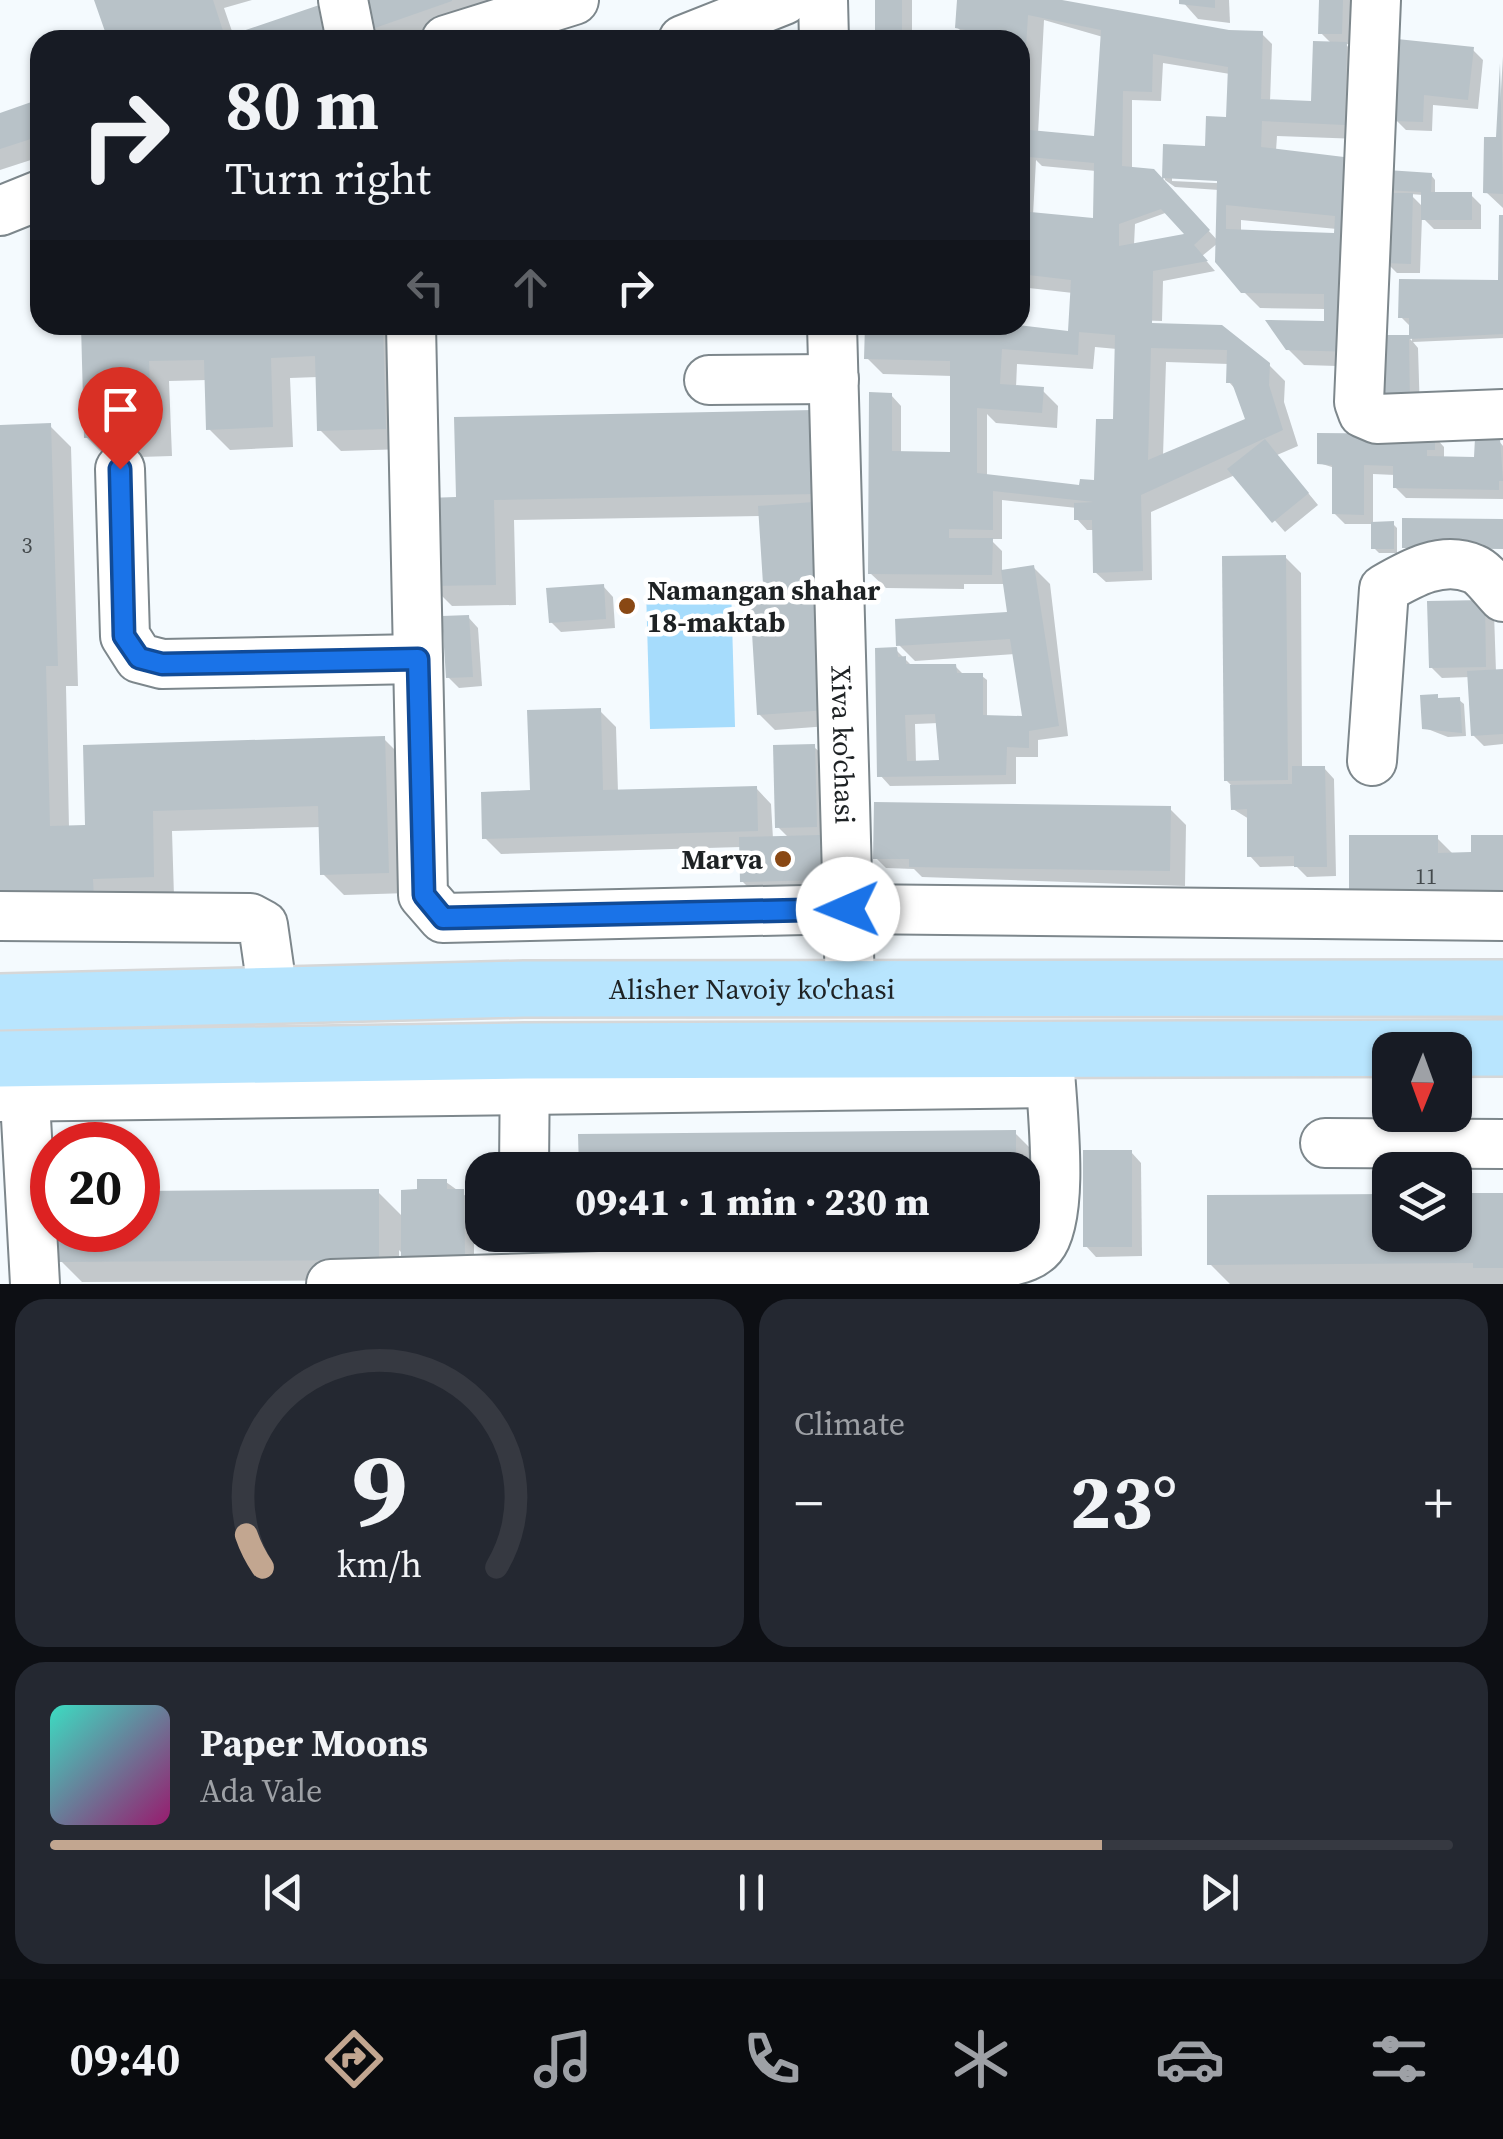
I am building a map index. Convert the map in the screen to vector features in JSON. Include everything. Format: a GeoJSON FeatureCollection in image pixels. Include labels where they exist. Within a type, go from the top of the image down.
{"type":"FeatureCollection","features":[{"type":"Feature","properties":{"kind":"main road","name":"Alisher Navoiy ko'chasi"},"geometry":{"type":"LineString","coordinates":[[0,1002],[850,987],[1503,988]]}},
{"type":"Feature","properties":{"kind":"main road"},"geometry":{"type":"LineString","coordinates":[[12,1078],[1050,1066],[1503,1048]]}},
{"type":"Feature","properties":{"kind":"street"},"geometry":{"type":"LineString","coordinates":[[343,0],[349,30]]}},
{"type":"Feature","properties":{"kind":"street"},"geometry":{"type":"LineString","coordinates":[[478,30],[574,0]]}},
{"type":"Feature","properties":{"kind":"street"},"geometry":{"type":"LineString","coordinates":[[708,30],[784,0]]}},
{"type":"Feature","properties":{"kind":"street"},"geometry":{"type":"LineString","coordinates":[[823,0],[824,30]]}},
{"type":"Feature","properties":{"kind":"street"},"geometry":{"type":"LineString","coordinates":[[1376,0],[1359,402],[1363,413],[1377,419],[1503,414]]}},
{"type":"Feature","properties":{"kind":"street"},"geometry":{"type":"LineString","coordinates":[[0,211],[30,199]]}},
{"type":"Feature","properties":{"kind":"street"},"geometry":{"type":"LineString","coordinates":[[411,335],[424,895],[443,918],[848,909],[1503,916]]}},
{"type":"Feature","properties":{"kind":"street","name":"Xiva ko'chasi"},"geometry":{"type":"LineString","coordinates":[[832,335],[850,987]]}},
{"type":"Feature","properties":{"kind":"street"},"geometry":{"type":"LineString","coordinates":[[709,380],[834,379]]}},
{"type":"Feature","properties":{"kind":"street"},"geometry":{"type":"LineString","coordinates":[[120,469],[124,636],[139,658],[162,664],[418,659]]}},
{"type":"Feature","properties":{"kind":"street"},"geometry":{"type":"LineString","coordinates":[[1372,761],[1384,589],[1421,568],[1444,566],[1475,569],[1503,597]]}},
{"type":"Feature","properties":{"kind":"street"},"geometry":{"type":"LineString","coordinates":[[0,916],[250,918],[263,925],[273,995]]}},
{"type":"Feature","properties":{"kind":"street"},"geometry":{"type":"LineString","coordinates":[[331,1284],[524,1265],[1000,1264],[1028,1257],[1042,1245],[1054,1197],[1050,1066]]}},
{"type":"Feature","properties":{"kind":"street"},"geometry":{"type":"LineString","coordinates":[[524,1152],[525,1072]]}},
{"type":"Feature","properties":{"kind":"street"},"geometry":{"type":"LineString","coordinates":[[12,1078],[36,1284]]}},
{"type":"Feature","properties":{"kind":"street"},"geometry":{"type":"LineString","coordinates":[[1325,1142],[1503,1144]]}},
{"type":"Feature","properties":{"kind":"shaded area"},"geometry":{"type":"Polygon","coordinates":[[[731,586],[735,727],[650,729],[646,589],[731,586]]]}},
{"type":"Feature","properties":{"kind":"building"},"geometry":{"type":"Polygon","coordinates":[[[94,0],[213,0],[223,30],[104,30],[94,0]]]}},
{"type":"Feature","properties":{"kind":"building"},"geometry":{"type":"Polygon","coordinates":[[[334,0],[338,30],[246,30],[334,0]]]}},
{"type":"Feature","properties":{"kind":"building"},"geometry":{"type":"Polygon","coordinates":[[[347,0],[452,0],[369,30],[354,30],[347,0]]]}},
{"type":"Feature","properties":{"kind":"building"},"geometry":{"type":"Polygon","coordinates":[[[875,0],[902,0],[902,30],[875,30],[875,0]]]}},
{"type":"Feature","properties":{"kind":"building"},"geometry":{"type":"Polygon","coordinates":[[[957,0],[1062,0],[1229,30],[1263,31],[1261,99],[1311,101],[1313,41],[1347,42],[1345,125],[1262,121],[1261,147],[1344,157],[1343,184],[1360,184],[1356,352],[1286,350],[1265,320],[1324,321],[1324,294],[1241,293],[1215,262],[1217,181],[1162,178],[1210,230],[1194,245],[1208,261],[1153,271],[1152,323],[1222,325],[1270,363],[1269,385],[1283,430],[1141,495],[1143,571],[1093,573],[1092,520],[1074,520],[1074,503],[1094,502],[993,491],[993,530],[949,529],[949,538],[993,538],[992,575],[868,574],[869,392],[892,393],[892,451],[950,452],[950,361],[864,359],[865,335],[1030,335],[1030,326],[1068,331],[1071,280],[1030,275],[1030,212],[1093,218],[1094,163],[1030,157],[1030,130],[1094,136],[1101,30],[1028,15],[1027,30],[955,28],[957,0]],[[1153,54],[1152,92],[1123,91],[1122,166],[1154,169],[1162,178],[1163,144],[1205,146],[1206,116],[1226,117],[1228,67],[1153,54]],[[1226,205],[1226,229],[1334,233],[1335,216],[1226,205]],[[1161,209],[1119,224],[1119,246],[1184,234],[1161,209]],[[1079,332],[1078,355],[1002,349],[1000,384],[1044,387],[1042,413],[977,408],[977,473],[1079,485],[1080,479],[1094,480],[1096,419],[1113,419],[1115,335],[1079,332]],[[1151,348],[1148,460],[1245,419],[1232,383],[1226,383],[1227,350],[1151,348]]]}},
{"type":"Feature","properties":{"kind":"building"},"geometry":{"type":"Polygon","coordinates":[[[1179,0],[1215,0],[1215,8],[1179,4],[1179,0]]]}},
{"type":"Feature","properties":{"kind":"building"},"geometry":{"type":"Polygon","coordinates":[[[1319,0],[1343,0],[1342,34],[1318,34],[1319,0]]]}},
{"type":"Feature","properties":{"kind":"building"},"geometry":{"type":"Polygon","coordinates":[[[1397,39],[1474,47],[1468,100],[1424,95],[1423,122],[1393,121],[1397,39]]]}},
{"type":"Feature","properties":{"kind":"building"},"geometry":{"type":"Polygon","coordinates":[[[1500,63],[1503,194],[1483,193],[1484,137],[1496,137],[1500,63]]]}},
{"type":"Feature","properties":{"kind":"building"},"geometry":{"type":"Polygon","coordinates":[[[30,102],[30,139],[0,149],[0,113],[30,102]]]}},
{"type":"Feature","properties":{"kind":"building"},"geometry":{"type":"Polygon","coordinates":[[[1387,170],[1432,173],[1431,192],[1472,192],[1472,220],[1421,220],[1421,192],[1387,190],[1387,170]]]}},
{"type":"Feature","properties":{"kind":"building"},"geometry":{"type":"Polygon","coordinates":[[[1385,193],[1413,193],[1411,264],[1384,263],[1385,193]]]}},
{"type":"Feature","properties":{"kind":"building"},"geometry":{"type":"Polygon","coordinates":[[[1499,215],[1503,215],[1503,334],[1409,339],[1410,404],[1385,405],[1385,335],[1409,335],[1409,318],[1398,318],[1399,279],[1498,280],[1499,215]]]}},
{"type":"Feature","properties":{"kind":"building"},"geometry":{"type":"Polygon","coordinates":[[[81,335],[383,335],[386,429],[317,431],[315,356],[271,358],[273,427],[206,430],[204,360],[149,361],[152,436],[84,438],[81,335]]]}},
{"type":"Feature","properties":{"kind":"building"},"geometry":{"type":"Polygon","coordinates":[[[814,410],[816,494],[494,500],[496,585],[429,586],[427,498],[456,497],[454,417],[814,410]]]}},
{"type":"Feature","properties":{"kind":"building"},"geometry":{"type":"Polygon","coordinates":[[[51,423],[58,666],[46,666],[50,826],[85,825],[83,745],[385,736],[389,873],[320,875],[318,806],[153,811],[154,877],[93,879],[94,899],[0,902],[0,425],[51,423]]]}},
{"type":"Feature","properties":{"kind":"building"},"geometry":{"type":"Polygon","coordinates":[[[1317,433],[1435,434],[1435,450],[1427,450],[1427,456],[1474,457],[1475,438],[1500,439],[1503,481],[1499,481],[1499,490],[1393,488],[1393,466],[1364,465],[1364,515],[1332,514],[1332,465],[1317,464],[1317,433]]]}},
{"type":"Feature","properties":{"kind":"building"},"geometry":{"type":"Polygon","coordinates":[[[1265,439],[1309,493],[1272,523],[1227,469],[1265,439]]]}},
{"type":"Feature","properties":{"kind":"building"},"geometry":{"type":"Polygon","coordinates":[[[814,502],[827,710],[757,715],[749,584],[763,584],[758,506],[814,502]]]}},
{"type":"Feature","properties":{"kind":"building"},"geometry":{"type":"Polygon","coordinates":[[[1402,518],[1503,519],[1503,549],[1402,548],[1402,518]]]}},
{"type":"Feature","properties":{"kind":"building"},"geometry":{"type":"Polygon","coordinates":[[[1394,521],[1394,549],[1371,549],[1371,522],[1394,521]]]}},
{"type":"Feature","properties":{"kind":"building"},"geometry":{"type":"Polygon","coordinates":[[[1286,555],[1288,780],[1224,781],[1222,556],[1286,555]]]}},
{"type":"Feature","properties":{"kind":"building"},"geometry":{"type":"Polygon","coordinates":[[[1034,565],[1059,726],[1029,731],[1029,748],[1007,747],[1006,775],[877,777],[875,648],[897,647],[898,657],[906,656],[906,664],[956,664],[957,673],[983,673],[983,715],[1022,716],[1010,639],[896,646],[895,619],[1007,612],[1001,570],[1034,565]],[[935,714],[905,715],[907,761],[939,760],[935,714]]]}},
{"type":"Feature","properties":{"kind":"building"},"geometry":{"type":"Polygon","coordinates":[[[604,584],[606,619],[549,623],[546,588],[604,584]]]}},
{"type":"Feature","properties":{"kind":"building"},"geometry":{"type":"Polygon","coordinates":[[[1485,600],[1486,667],[1429,668],[1427,601],[1485,600]]]}},
{"type":"Feature","properties":{"kind":"building"},"geometry":{"type":"Polygon","coordinates":[[[469,615],[473,677],[446,678],[442,616],[469,615]]]}},
{"type":"Feature","properties":{"kind":"building"},"geometry":{"type":"Polygon","coordinates":[[[1503,669],[1503,734],[1471,736],[1467,671],[1503,669]]]}},
{"type":"Feature","properties":{"kind":"building"},"geometry":{"type":"Polygon","coordinates":[[[1438,694],[1438,698],[1460,697],[1462,733],[1422,729],[1420,695],[1438,694]]]}},
{"type":"Feature","properties":{"kind":"building"},"geometry":{"type":"Polygon","coordinates":[[[601,708],[603,790],[757,786],[758,831],[482,839],[481,792],[530,790],[527,710],[601,708]]]}},
{"type":"Feature","properties":{"kind":"building"},"geometry":{"type":"Polygon","coordinates":[[[815,744],[817,827],[775,828],[773,745],[815,744]]]}},
{"type":"Feature","properties":{"kind":"building"},"geometry":{"type":"Polygon","coordinates":[[[1292,766],[1325,766],[1327,867],[1294,867],[1294,856],[1247,857],[1247,809],[1231,810],[1230,785],[1292,784],[1292,766]]]}},
{"type":"Feature","properties":{"kind":"building"},"geometry":{"type":"Polygon","coordinates":[[[874,802],[1171,806],[1170,871],[909,867],[909,859],[873,859],[874,802]]]}},
{"type":"Feature","properties":{"kind":"building"},"geometry":{"type":"Polygon","coordinates":[[[820,835],[821,880],[740,882],[739,837],[820,835]]]}},
{"type":"Feature","properties":{"kind":"building"},"geometry":{"type":"Polygon","coordinates":[[[1349,835],[1438,835],[1438,853],[1471,852],[1471,835],[1503,835],[1503,899],[1349,899],[1349,835]]]}},
{"type":"Feature","properties":{"kind":"building"},"geometry":{"type":"Polygon","coordinates":[[[1016,1130],[1016,1152],[578,1152],[578,1134],[1016,1130]]]}},
{"type":"Feature","properties":{"kind":"building"},"geometry":{"type":"Polygon","coordinates":[[[1083,1150],[1132,1150],[1132,1247],[1083,1247],[1083,1150]]]}},
{"type":"Feature","properties":{"kind":"building"},"geometry":{"type":"Polygon","coordinates":[[[417,1179],[447,1179],[447,1189],[464,1189],[465,1255],[401,1256],[401,1190],[417,1189],[417,1179]]]}},
{"type":"Feature","properties":{"kind":"building"},"geometry":{"type":"Polygon","coordinates":[[[379,1189],[379,1260],[59,1262],[59,1252],[160,1252],[160,1191],[379,1189]]]}},
{"type":"Feature","properties":{"kind":"building"},"geometry":{"type":"Polygon","coordinates":[[[1472,1193],[1503,1193],[1503,1268],[1473,1268],[1473,1263],[1207,1265],[1207,1195],[1372,1194],[1372,1252],[1472,1252],[1472,1193]]]}},
{"type":"Feature","properties":{"kind":"building"},"geometry":{"type":"Polygon","coordinates":[[[579,1252],[616,1252],[616,1258],[579,1259],[579,1252]]]}},
{"type":"Feature","properties":{"kind":"building"},"geometry":{"type":"Polygon","coordinates":[[[695,1252],[737,1252],[737,1257],[695,1257],[695,1252]]]}},
{"type":"Feature","properties":{"kind":"building"},"geometry":{"type":"Polygon","coordinates":[[[791,1252],[834,1252],[834,1257],[791,1257],[791,1252]]]}},
{"type":"Feature","properties":{"kind":"place","name":"Namangan shahar 18-maktab"},"geometry":{"type":"Point","coordinates":[627,606]}},
{"type":"Feature","properties":{"kind":"place","name":"Marva"},"geometry":{"type":"Point","coordinates":[783,859]}},
{"type":"Feature","properties":{"kind":"route"},"geometry":{"type":"LineString","coordinates":[[120,469],[124,636],[139,658],[162,664],[418,659],[424,895],[443,918],[848,909]]}}]}
